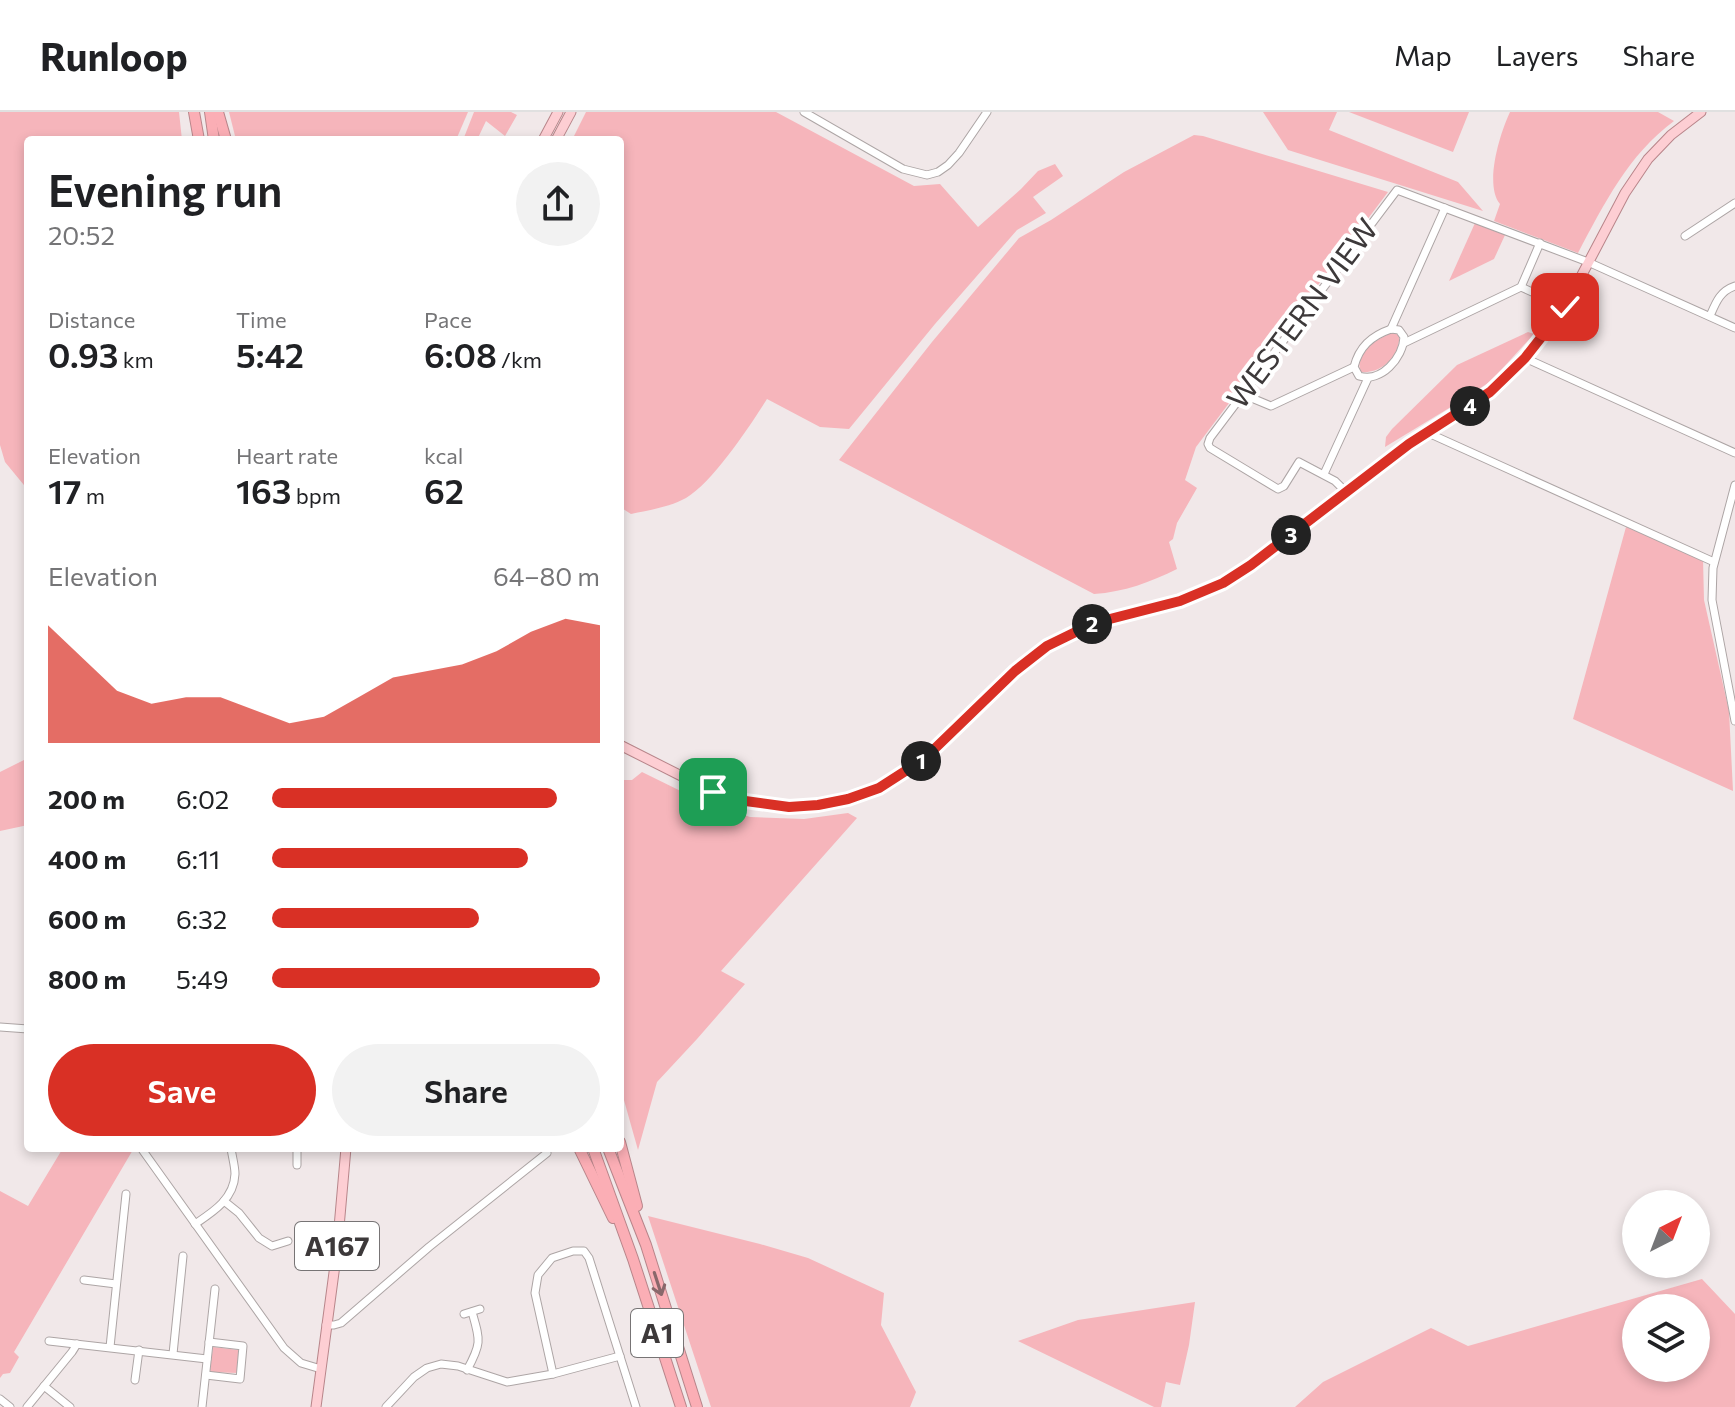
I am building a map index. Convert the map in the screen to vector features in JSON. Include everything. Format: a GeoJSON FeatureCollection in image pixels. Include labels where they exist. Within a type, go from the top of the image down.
{"type":"FeatureCollection","features":[{"type":"Feature","properties":{"kind":"highway"},"geometry":{"type":"LineString","coordinates":[[194,112],[198,136]]}},
{"type":"Feature","properties":{"kind":"highway"},"geometry":{"type":"LineString","coordinates":[[210,112],[213,136]]}},
{"type":"Feature","properties":{"kind":"highway"},"geometry":{"type":"LineString","coordinates":[[218,112],[225,136]]}},
{"type":"Feature","properties":{"kind":"highway","name":"A1"},"geometry":{"type":"LineString","coordinates":[[581,1152],[633,1259]]}},
{"type":"Feature","properties":{"kind":"highway","name":"A1"},"geometry":{"type":"LineString","coordinates":[[594,1152],[681,1407]]}},
{"type":"Feature","properties":{"kind":"highway","name":"A1"},"geometry":{"type":"LineString","coordinates":[[610,1152],[646,1245]]}},
{"type":"Feature","properties":{"kind":"highway","name":"A1"},"geometry":{"type":"LineString","coordinates":[[623,1152],[646,1245],[697,1407]]}},
{"type":"Feature","properties":{"kind":"main road"},"geometry":{"type":"LineString","coordinates":[[545,136],[558,112]]}},
{"type":"Feature","properties":{"kind":"main road"},"geometry":{"type":"LineString","coordinates":[[558,136],[571,112]]}},
{"type":"Feature","properties":{"kind":"main road"},"geometry":{"type":"LineString","coordinates":[[624,747],[713,792],[738,800],[789,807],[818,805],[879,788],[924,759],[1015,671],[1047,646],[1090,625],[1180,601],[1223,583],[1426,432],[1490,392],[1525,358],[1565,307],[1625,193],[1648,159],[1671,135],[1701,112]]}},
{"type":"Feature","properties":{"kind":"main road","name":"A167"},"geometry":{"type":"LineString","coordinates":[[316,1407],[338,1239],[346,1152]]}},
{"type":"Feature","properties":{"kind":"street"},"geometry":{"type":"LineString","coordinates":[[804,112],[903,169],[927,175],[948,165],[987,112]]}},
{"type":"Feature","properties":{"kind":"street","name":"WESTERN VIEW"},"geometry":{"type":"LineString","coordinates":[[1324,474],[1299,462],[1284,486],[1278,489],[1208,444],[1242,394],[1397,190],[1445,208]]}},
{"type":"Feature","properties":{"kind":"street"},"geometry":{"type":"LineString","coordinates":[[1685,236],[1733,207]]}},
{"type":"Feature","properties":{"kind":"street"},"geometry":{"type":"LineString","coordinates":[[1391,329],[1445,208],[1588,262],[1735,328]]}},
{"type":"Feature","properties":{"kind":"street"},"geometry":{"type":"LineString","coordinates":[[1404,343],[1521,287],[1540,243]]}},
{"type":"Feature","properties":{"kind":"street"},"geometry":{"type":"LineString","coordinates":[[1710,316],[1718,297],[1735,286]]}},
{"type":"Feature","properties":{"kind":"street"},"geometry":{"type":"LineString","coordinates":[[1521,287],[1565,307]]}},
{"type":"Feature","properties":{"kind":"street"},"geometry":{"type":"LineString","coordinates":[[1391,329],[1399,330],[1404,337],[1401,352],[1383,371],[1368,378],[1359,376],[1354,367],[1365,344],[1391,329]]}},
{"type":"Feature","properties":{"kind":"street"},"geometry":{"type":"LineString","coordinates":[[1525,358],[1735,453]]}},
{"type":"Feature","properties":{"kind":"street"},"geometry":{"type":"LineString","coordinates":[[1242,394],[1271,406],[1354,367]]}},
{"type":"Feature","properties":{"kind":"street"},"geometry":{"type":"LineString","coordinates":[[1346,492],[1324,474],[1368,378]]}},
{"type":"Feature","properties":{"kind":"street"},"geometry":{"type":"LineString","coordinates":[[1426,432],[1714,562]]}},
{"type":"Feature","properties":{"kind":"street"},"geometry":{"type":"LineString","coordinates":[[1735,485],[1732,512],[1714,562],[1712,600],[1735,721]]}},
{"type":"Feature","properties":{"kind":"street"},"geometry":{"type":"LineString","coordinates":[[0,1027],[24,1029]]}},
{"type":"Feature","properties":{"kind":"street"},"geometry":{"type":"LineString","coordinates":[[144,1152],[284,1348],[306,1366],[321,1369]]}},
{"type":"Feature","properties":{"kind":"street"},"geometry":{"type":"LineString","coordinates":[[195,1224],[224,1201],[232,1189],[235,1174],[232,1152]]}},
{"type":"Feature","properties":{"kind":"street"},"geometry":{"type":"LineString","coordinates":[[297,1152],[297,1165]]}},
{"type":"Feature","properties":{"kind":"street"},"geometry":{"type":"LineString","coordinates":[[326,1325],[341,1323],[429,1247],[547,1153]]}},
{"type":"Feature","properties":{"kind":"street"},"geometry":{"type":"LineString","coordinates":[[110,1347],[126,1194]]}},
{"type":"Feature","properties":{"kind":"street"},"geometry":{"type":"LineString","coordinates":[[224,1201],[239,1213],[272,1251],[288,1241]]}},
{"type":"Feature","properties":{"kind":"street"},"geometry":{"type":"LineString","coordinates":[[553,1374],[535,1293],[538,1275],[552,1258],[584,1251],[589,1258],[636,1407]]}},
{"type":"Feature","properties":{"kind":"street"},"geometry":{"type":"LineString","coordinates":[[173,1354],[183,1256]]}},
{"type":"Feature","properties":{"kind":"street"},"geometry":{"type":"LineString","coordinates":[[84,1280],[116,1284]]}},
{"type":"Feature","properties":{"kind":"street"},"geometry":{"type":"LineString","coordinates":[[202,1407],[215,1289]]}},
{"type":"Feature","properties":{"kind":"street"},"geometry":{"type":"LineString","coordinates":[[467,1370],[479,1344],[472,1312]]}},
{"type":"Feature","properties":{"kind":"street"},"geometry":{"type":"LineString","coordinates":[[49,1341],[207,1359]]}},
{"type":"Feature","properties":{"kind":"street"},"geometry":{"type":"LineString","coordinates":[[206,1375],[240,1379],[243,1346],[209,1342]]}},
{"type":"Feature","properties":{"kind":"street"},"geometry":{"type":"LineString","coordinates":[[27,1407],[77,1344]]}},
{"type":"Feature","properties":{"kind":"street"},"geometry":{"type":"LineString","coordinates":[[135,1380],[139,1350]]}},
{"type":"Feature","properties":{"kind":"street"},"geometry":{"type":"LineString","coordinates":[[392,1405],[414,1377],[427,1368],[441,1364],[458,1366],[507,1382],[553,1374],[620,1356]]}},
{"type":"Feature","properties":{"kind":"street"},"geometry":{"type":"LineString","coordinates":[[44,1386],[70,1407]]}},
{"type":"Feature","properties":{"kind":"street"},"geometry":{"type":"LineString","coordinates":[[0,1399],[10,1407]]}},
{"type":"Feature","properties":{"kind":"shaded area"},"geometry":{"type":"Polygon","coordinates":[[[0,112],[179,112],[182,136],[24,136],[24,485],[5,462],[0,445],[0,112]]]}},
{"type":"Feature","properties":{"kind":"shaded area"},"geometry":{"type":"Polygon","coordinates":[[[229,112],[468,112],[458,136],[235,136],[229,112]]]}},
{"type":"Feature","properties":{"kind":"shaded area"},"geometry":{"type":"Polygon","coordinates":[[[474,112],[511,112],[517,115],[505,136],[486,121],[479,136],[465,136],[474,112]]]}},
{"type":"Feature","properties":{"kind":"shaded area"},"geometry":{"type":"Polygon","coordinates":[[[586,112],[776,112],[914,186],[940,184],[978,227],[1038,171],[1055,164],[1063,176],[1033,197],[1046,213],[1017,230],[849,429],[820,427],[767,399],[730,453],[697,490],[673,504],[631,514],[624,510],[624,136],[574,136],[586,112]]]}},
{"type":"Feature","properties":{"kind":"shaded area"},"geometry":{"type":"Polygon","coordinates":[[[1263,112],[1337,112],[1329,130],[1458,182],[1483,211],[1288,150],[1263,112]]]}},
{"type":"Feature","properties":{"kind":"shaded area"},"geometry":{"type":"Polygon","coordinates":[[[1349,112],[1469,112],[1453,152],[1349,112]]]}},
{"type":"Feature","properties":{"kind":"shaded area"},"geometry":{"type":"Polygon","coordinates":[[[1510,112],[1658,112],[1674,121],[1631,164],[1578,253],[1494,221],[1500,204],[1495,195],[1493,172],[1510,112]]]}},
{"type":"Feature","properties":{"kind":"shaded area"},"geometry":{"type":"Polygon","coordinates":[[[1194,135],[1388,192],[1196,447],[1185,480],[1197,488],[1169,542],[1177,569],[1137,586],[1094,594],[839,460],[1019,238],[1124,172],[1194,135]]]}},
{"type":"Feature","properties":{"kind":"shaded area"},"geometry":{"type":"Polygon","coordinates":[[[1475,223],[1505,235],[1494,259],[1449,281],[1475,223]]]}},
{"type":"Feature","properties":{"kind":"shaded area"},"geometry":{"type":"Polygon","coordinates":[[[1392,332],[1399,335],[1393,356],[1376,370],[1361,372],[1359,365],[1363,352],[1392,332]]]}},
{"type":"Feature","properties":{"kind":"shaded area"},"geometry":{"type":"Polygon","coordinates":[[[1528,332],[1534,334],[1491,381],[1385,447],[1386,437],[1392,429],[1457,365],[1528,332]]]}},
{"type":"Feature","properties":{"kind":"shaded area"},"geometry":{"type":"Polygon","coordinates":[[[1626,527],[1703,559],[1704,600],[1729,711],[1733,791],[1573,719],[1626,527]]]}},
{"type":"Feature","properties":{"kind":"shaded area"},"geometry":{"type":"Polygon","coordinates":[[[24,760],[24,826],[0,831],[0,772],[24,760]]]}},
{"type":"Feature","properties":{"kind":"shaded area"},"geometry":{"type":"Polygon","coordinates":[[[642,772],[699,800],[750,817],[804,819],[848,813],[857,818],[721,971],[745,984],[657,1082],[638,1150],[624,1100],[624,780],[632,780],[642,772]]]}},
{"type":"Feature","properties":{"kind":"shaded area"},"geometry":{"type":"Polygon","coordinates":[[[61,1152],[132,1152],[14,1352],[19,1357],[10,1373],[0,1378],[0,1191],[28,1206],[61,1152]]]}},
{"type":"Feature","properties":{"kind":"shaded area"},"geometry":{"type":"Polygon","coordinates":[[[648,1216],[808,1258],[884,1293],[881,1325],[916,1392],[910,1407],[711,1407],[648,1216]]]}},
{"type":"Feature","properties":{"kind":"shaded area"},"geometry":{"type":"Polygon","coordinates":[[[1702,1279],[1735,1314],[1735,1407],[1295,1407],[1323,1382],[1431,1328],[1468,1346],[1622,1302],[1622,1382],[1710,1382],[1710,1294],[1650,1294],[1702,1279]]]}},
{"type":"Feature","properties":{"kind":"shaded area"},"geometry":{"type":"Polygon","coordinates":[[[1195,1302],[1180,1385],[1166,1382],[1161,1407],[1154,1407],[1018,1341],[1078,1320],[1195,1302]]]}},
{"type":"Feature","properties":{"kind":"shaded area"},"geometry":{"type":"Polygon","coordinates":[[[213,1347],[239,1350],[237,1373],[211,1372],[213,1347]]]}},
{"type":"Feature","properties":{"kind":"route"},"geometry":{"type":"LineString","coordinates":[[713,792],[763,805],[789,807],[848,799],[879,788],[924,759],[993,690],[1047,646],[1090,625],[1180,601],[1223,583],[1251,565],[1409,444],[1490,392],[1525,358],[1565,307]]}}]}
